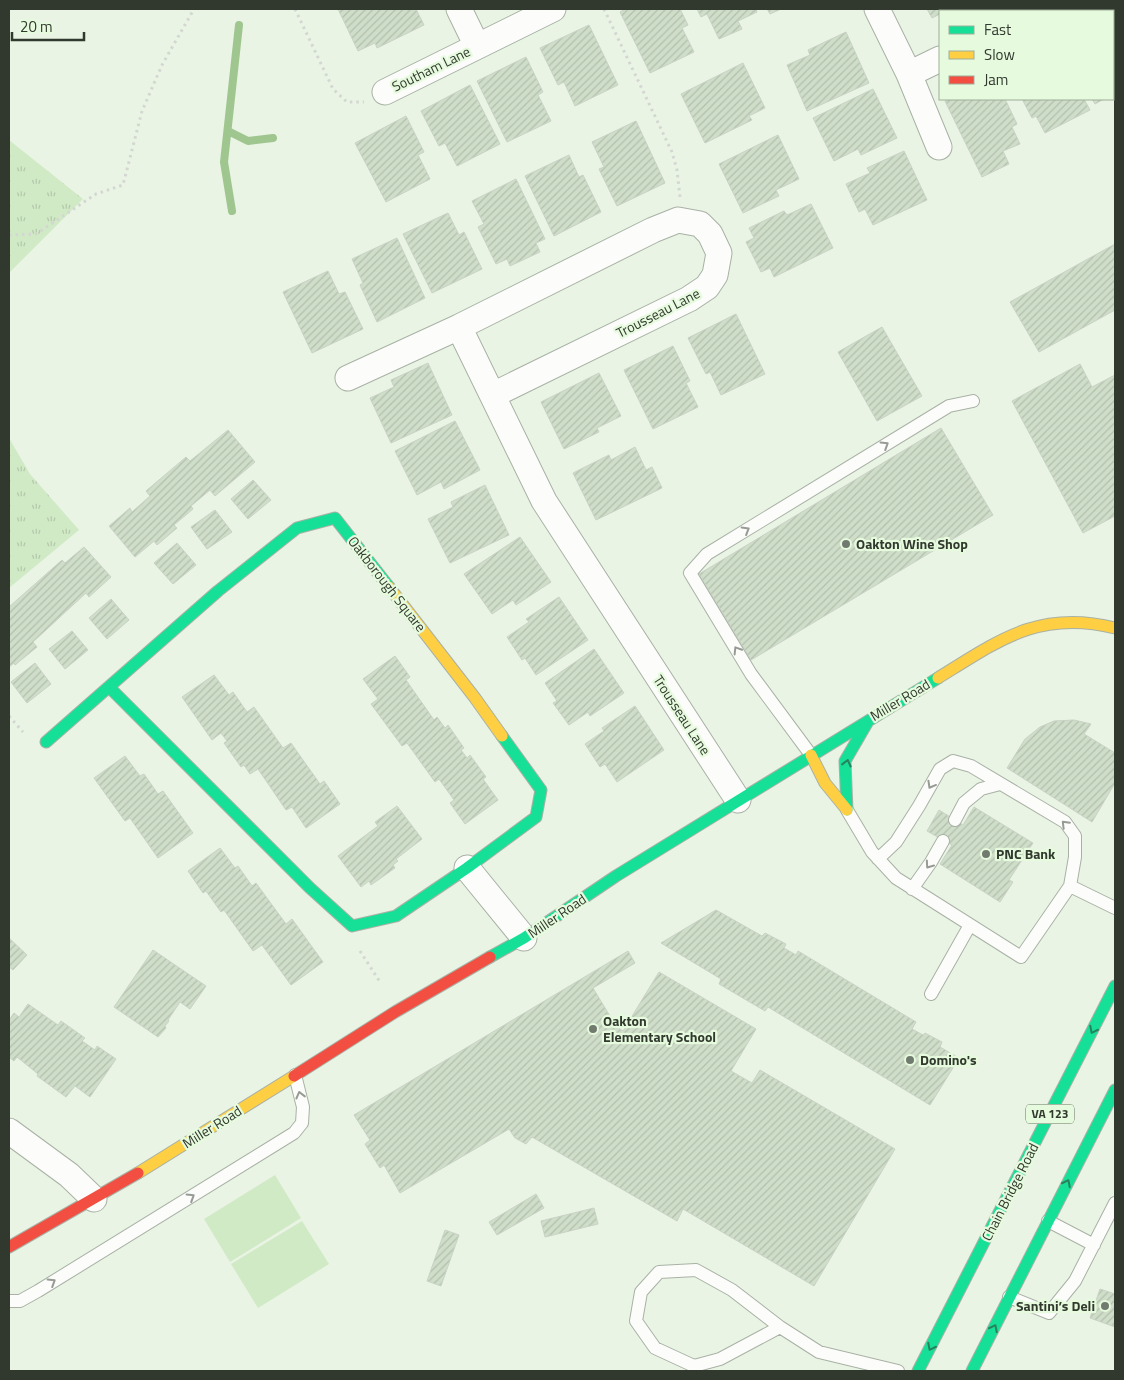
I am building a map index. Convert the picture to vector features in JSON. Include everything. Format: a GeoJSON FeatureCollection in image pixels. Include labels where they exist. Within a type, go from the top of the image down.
{"type":"FeatureCollection","features":[{"type":"Feature","properties":{"kind":"street","name":"Southam Lane"},"geometry":{"type":"LineString","coordinates":[[459,9],[477,46]]}},
{"type":"Feature","properties":{"kind":"street","name":"Southam Lane"},"geometry":{"type":"LineString","coordinates":[[385,92],[553,9]]}},
{"type":"Feature","properties":{"kind":"street"},"geometry":{"type":"LineString","coordinates":[[877,9],[909,74],[939,146]]}},
{"type":"Feature","properties":{"kind":"street"},"geometry":{"type":"LineString","coordinates":[[909,74],[939,59]]}},
{"type":"Feature","properties":{"kind":"street","name":"Trousseau Lane"},"geometry":{"type":"LineString","coordinates":[[348,378],[459,327],[653,230],[678,220],[700,224],[710,234],[719,253],[715,275],[707,287],[689,299],[493,395]]}},
{"type":"Feature","properties":{"kind":"street","name":"Trousseau Lane"},"geometry":{"type":"LineString","coordinates":[[459,327],[544,501],[738,800]]}},
{"type":"Feature","properties":{"kind":"street","name":"Oakborough Square"},"geometry":{"type":"LineString","coordinates":[[46,742],[110,688],[218,591],[297,528],[335,518],[475,698],[541,790],[536,817],[467,868],[396,916],[352,926],[310,888],[110,688]]}},
{"type":"Feature","properties":{"kind":"street","name":"Miller Road"},"geometry":{"type":"LineString","coordinates":[[9,1247],[94,1200],[395,1012],[524,938],[616,876],[986,648],[1018,632],[1040,625],[1068,622],[1092,623],[1115,628]]}},
{"type":"Feature","properties":{"kind":"street"},"geometry":{"type":"LineString","coordinates":[[847,810],[845,761],[868,720]]}},
{"type":"Feature","properties":{"kind":"street"},"geometry":{"type":"LineString","coordinates":[[811,755],[825,783],[847,810]]}},
{"type":"Feature","properties":{"kind":"street"},"geometry":{"type":"LineString","coordinates":[[467,868],[524,938]]}},
{"type":"Feature","properties":{"kind":"street","name":"Chain Bridge Road"},"geometry":{"type":"LineString","coordinates":[[918,1371],[1115,986]]}},
{"type":"Feature","properties":{"kind":"street"},"geometry":{"type":"LineString","coordinates":[[972,1371],[1115,1090]]}},
{"type":"Feature","properties":{"kind":"street"},"geometry":{"type":"LineString","coordinates":[[9,1131],[69,1174],[94,1200]]}},
{"type":"Feature","properties":{"kind":"lane"},"geometry":{"type":"LineString","coordinates":[[811,755],[751,674],[690,573],[707,554],[949,406],[974,401]]}},
{"type":"Feature","properties":{"kind":"lane"},"geometry":{"type":"LineString","coordinates":[[847,810],[872,852],[878,859],[896,878],[1021,957],[1070,886],[1075,857],[1075,836],[1065,822],[971,766],[953,761],[940,769],[896,842],[878,859]]}},
{"type":"Feature","properties":{"kind":"lane"},"geometry":{"type":"LineString","coordinates":[[955,820],[964,803],[980,789],[1000,784]]}},
{"type":"Feature","properties":{"kind":"lane"},"geometry":{"type":"LineString","coordinates":[[912,889],[932,862],[943,841]]}},
{"type":"Feature","properties":{"kind":"lane"},"geometry":{"type":"LineString","coordinates":[[1070,886],[1115,908]]}},
{"type":"Feature","properties":{"kind":"lane"},"geometry":{"type":"LineString","coordinates":[[931,994],[970,925]]}},
{"type":"Feature","properties":{"kind":"lane"},"geometry":{"type":"LineString","coordinates":[[9,1301],[20,1301],[38,1291],[294,1133],[302,1123],[303,1107],[295,1075]]}},
{"type":"Feature","properties":{"kind":"lane"},"geometry":{"type":"LineString","coordinates":[[1009,1297],[1049,1313],[1075,1281],[1115,1203]]}},
{"type":"Feature","properties":{"kind":"lane"},"geometry":{"type":"LineString","coordinates":[[1048,1221],[1094,1245]]}},
{"type":"Feature","properties":{"kind":"lane"},"geometry":{"type":"LineString","coordinates":[[780,1327],[720,1358],[694,1366],[655,1348],[636,1321],[641,1292],[659,1272],[696,1270],[732,1290],[780,1327],[819,1352],[898,1371]]}},
{"type":"Feature","properties":{"kind":"path"},"geometry":{"type":"LineString","coordinates":[[9,236],[36,234],[96,194],[123,185],[142,112],[162,65],[194,9]]}},
{"type":"Feature","properties":{"kind":"path"},"geometry":{"type":"LineString","coordinates":[[295,9],[333,89],[347,102],[364,102],[385,92]]}},
{"type":"Feature","properties":{"kind":"path"},"geometry":{"type":"LineString","coordinates":[[604,9],[672,152],[680,199]]}},
{"type":"Feature","properties":{"kind":"path"},"geometry":{"type":"LineString","coordinates":[[360,950],[380,982]]}},
{"type":"Feature","properties":{"kind":"green space"},"geometry":{"type":"Polygon","coordinates":[[[9,140],[83,199],[9,273],[9,140]]]}},
{"type":"Feature","properties":{"kind":"green space"},"geometry":{"type":"Polygon","coordinates":[[[9,438],[30,474],[79,530],[9,588],[9,438]]]}},
{"type":"Feature","properties":{"kind":"green space"},"geometry":{"type":"Polygon","coordinates":[[[275,1175],[301,1218],[230,1262],[204,1219],[275,1175]]]}},
{"type":"Feature","properties":{"kind":"green space"},"geometry":{"type":"Polygon","coordinates":[[[302,1221],[329,1264],[258,1308],[231,1264],[302,1221]]]}},
{"type":"Feature","properties":{"kind":"building"},"geometry":{"type":"Polygon","coordinates":[[[338,9],[416,9],[424,25],[377,48],[375,43],[358,51],[338,9]]]}},
{"type":"Feature","properties":{"kind":"building"},"geometry":{"type":"Polygon","coordinates":[[[625,9],[680,9],[688,25],[682,28],[694,52],[650,73],[620,12],[625,9]]]}},
{"type":"Feature","properties":{"kind":"building"},"geometry":{"type":"Polygon","coordinates":[[[697,9],[756,9],[757,12],[738,21],[742,29],[719,39],[707,14],[701,17],[697,9]]]}},
{"type":"Feature","properties":{"kind":"building"},"geometry":{"type":"Polygon","coordinates":[[[767,9],[781,9],[770,14],[767,9]]]}},
{"type":"Feature","properties":{"kind":"building"},"geometry":{"type":"Polygon","coordinates":[[[927,9],[951,9],[939,10],[939,14],[932,18],[927,9]]]}},
{"type":"Feature","properties":{"kind":"building"},"geometry":{"type":"Polygon","coordinates":[[[1114,20],[1115,22],[1114,94],[1114,20]]]}},
{"type":"Feature","properties":{"kind":"building"},"geometry":{"type":"Polygon","coordinates":[[[589,25],[618,85],[575,106],[564,82],[558,85],[540,48],[589,25]]]}},
{"type":"Feature","properties":{"kind":"building"},"geometry":{"type":"Polygon","coordinates":[[[846,32],[869,83],[807,111],[787,65],[810,55],[808,50],[846,32]]]}},
{"type":"Feature","properties":{"kind":"building"},"geometry":{"type":"Polygon","coordinates":[[[526,57],[543,92],[538,95],[551,121],[507,142],[477,81],[526,57]]]}},
{"type":"Feature","properties":{"kind":"building"},"geometry":{"type":"Polygon","coordinates":[[[743,63],[765,108],[749,116],[752,120],[705,143],[681,94],[743,63]]]}},
{"type":"Feature","properties":{"kind":"building"},"geometry":{"type":"Polygon","coordinates":[[[470,85],[500,144],[457,166],[445,143],[439,146],[421,111],[470,85]]]}},
{"type":"Feature","properties":{"kind":"building"},"geometry":{"type":"Polygon","coordinates":[[[873,89],[897,138],[861,155],[858,149],[834,161],[813,118],[873,89]]]}},
{"type":"Feature","properties":{"kind":"building"},"geometry":{"type":"Polygon","coordinates":[[[1005,100],[1017,124],[1012,127],[1020,144],[1003,151],[1009,164],[982,177],[945,101],[1005,100]]]}},
{"type":"Feature","properties":{"kind":"building"},"geometry":{"type":"Polygon","coordinates":[[[1023,100],[1085,100],[1090,110],[1045,133],[1036,116],[1032,118],[1023,100]]]}},
{"type":"Feature","properties":{"kind":"building"},"geometry":{"type":"Polygon","coordinates":[[[1093,100],[1102,100],[1095,104],[1093,100]]]}},
{"type":"Feature","properties":{"kind":"building"},"geometry":{"type":"Polygon","coordinates":[[[406,116],[424,152],[418,155],[430,179],[386,202],[355,143],[406,116]]]}},
{"type":"Feature","properties":{"kind":"building"},"geometry":{"type":"Polygon","coordinates":[[[636,121],[665,183],[617,206],[599,169],[604,167],[592,142],[636,121]]]}},
{"type":"Feature","properties":{"kind":"building"},"geometry":{"type":"Polygon","coordinates":[[[778,135],[799,179],[776,190],[779,196],[743,213],[719,164],[778,135]]]}},
{"type":"Feature","properties":{"kind":"building"},"geometry":{"type":"Polygon","coordinates":[[[904,151],[927,200],[873,225],[865,209],[859,212],[846,184],[870,173],[867,168],[904,151]]]}},
{"type":"Feature","properties":{"kind":"building"},"geometry":{"type":"Polygon","coordinates":[[[569,155],[579,177],[583,175],[601,212],[554,236],[525,176],[569,155]]]}},
{"type":"Feature","properties":{"kind":"building"},"geometry":{"type":"Polygon","coordinates":[[[516,179],[545,239],[536,243],[540,252],[510,266],[507,259],[496,264],[478,227],[484,224],[472,201],[516,179]]]}},
{"type":"Feature","properties":{"kind":"building"},"geometry":{"type":"Polygon","coordinates":[[[811,204],[833,248],[774,277],[770,268],[761,272],[746,242],[754,238],[749,228],[784,211],[787,215],[811,204]]]}},
{"type":"Feature","properties":{"kind":"building"},"geometry":{"type":"Polygon","coordinates":[[[448,213],[459,235],[464,232],[482,269],[432,293],[403,234],[448,213]]]}},
{"type":"Feature","properties":{"kind":"building"},"geometry":{"type":"Polygon","coordinates":[[[397,238],[425,298],[377,322],[360,285],[363,283],[352,259],[397,238]]]}},
{"type":"Feature","properties":{"kind":"building"},"geometry":{"type":"Polygon","coordinates":[[[1115,244],[1115,310],[1039,352],[1010,302],[1115,244]]]}},
{"type":"Feature","properties":{"kind":"building"},"geometry":{"type":"Polygon","coordinates":[[[328,271],[339,294],[345,292],[363,329],[312,353],[283,292],[328,271]]]}},
{"type":"Feature","properties":{"kind":"building"},"geometry":{"type":"Polygon","coordinates":[[[736,314],[765,374],[721,395],[710,372],[706,374],[688,338],[736,314]]]}},
{"type":"Feature","properties":{"kind":"building"},"geometry":{"type":"Polygon","coordinates":[[[882,327],[922,396],[877,421],[838,352],[882,327]]]}},
{"type":"Feature","properties":{"kind":"building"},"geometry":{"type":"Polygon","coordinates":[[[673,346],[690,381],[686,383],[698,407],[653,429],[624,370],[673,346]]]}},
{"type":"Feature","properties":{"kind":"building"},"geometry":{"type":"Polygon","coordinates":[[[428,363],[452,415],[391,443],[370,398],[394,387],[391,380],[428,363]]]}},
{"type":"Feature","properties":{"kind":"building"},"geometry":{"type":"Polygon","coordinates":[[[1080,364],[1092,387],[1115,375],[1115,516],[1083,533],[1012,401],[1080,364]]]}},
{"type":"Feature","properties":{"kind":"building"},"geometry":{"type":"Polygon","coordinates":[[[599,373],[621,416],[597,428],[599,432],[564,449],[541,402],[599,373]]]}},
{"type":"Feature","properties":{"kind":"building"},"geometry":{"type":"Polygon","coordinates":[[[455,421],[480,470],[444,489],[441,482],[417,495],[395,451],[455,421]]]}},
{"type":"Feature","properties":{"kind":"building","name":"Oakton Wine Shop"},"geometry":{"type":"Polygon","coordinates":[[[941,428],[993,515],[751,660],[699,574],[941,428]]]}},
{"type":"Feature","properties":{"kind":"building"},"geometry":{"type":"Polygon","coordinates":[[[228,430],[255,462],[215,496],[210,490],[191,506],[193,509],[174,525],[177,528],[157,545],[154,541],[135,557],[109,526],[130,508],[132,512],[150,496],[146,491],[186,457],[190,461],[228,430]]]}},
{"type":"Feature","properties":{"kind":"building"},"geometry":{"type":"Polygon","coordinates":[[[635,447],[646,470],[652,467],[662,488],[596,520],[573,473],[609,455],[611,460],[635,447]]]}},
{"type":"Feature","properties":{"kind":"building"},"geometry":{"type":"Polygon","coordinates":[[[253,480],[271,500],[248,519],[231,499],[253,480]]]}},
{"type":"Feature","properties":{"kind":"building"},"geometry":{"type":"Polygon","coordinates":[[[485,485],[509,535],[450,563],[428,519],[453,507],[451,502],[485,485]]]}},
{"type":"Feature","properties":{"kind":"building"},"geometry":{"type":"Polygon","coordinates":[[[215,510],[232,532],[207,549],[191,527],[215,510]]]}},
{"type":"Feature","properties":{"kind":"building"},"geometry":{"type":"Polygon","coordinates":[[[520,537],[551,582],[516,605],[513,600],[492,614],[464,574],[520,537]]]}},
{"type":"Feature","properties":{"kind":"building"},"geometry":{"type":"Polygon","coordinates":[[[177,543],[196,565],[173,584],[154,563],[177,543]]]}},
{"type":"Feature","properties":{"kind":"building"},"geometry":{"type":"Polygon","coordinates":[[[84,547],[111,577],[89,597],[86,593],[33,642],[37,647],[15,665],[14,663],[9,667],[9,607],[62,560],[65,563],[84,547]]]}},
{"type":"Feature","properties":{"kind":"building"},"geometry":{"type":"Polygon","coordinates":[[[559,597],[588,640],[536,675],[525,658],[522,660],[507,637],[529,622],[526,619],[559,597]]]}},
{"type":"Feature","properties":{"kind":"building"},"geometry":{"type":"Polygon","coordinates":[[[111,599],[129,620],[107,639],[89,618],[111,599]]]}},
{"type":"Feature","properties":{"kind":"building"},"geometry":{"type":"Polygon","coordinates":[[[72,631],[88,650],[65,669],[49,649],[72,631]]]}},
{"type":"Feature","properties":{"kind":"building"},"geometry":{"type":"Polygon","coordinates":[[[594,649],[624,693],[590,716],[588,712],[569,725],[553,703],[557,701],[545,683],[594,649]]]}},
{"type":"Feature","properties":{"kind":"building"},"geometry":{"type":"Polygon","coordinates":[[[395,656],[410,677],[406,680],[434,720],[437,717],[445,728],[448,725],[464,748],[461,750],[467,758],[470,755],[486,777],[483,779],[498,800],[465,824],[450,803],[454,800],[439,779],[435,782],[407,743],[402,746],[371,704],[378,699],[363,679],[395,656]]]}},
{"type":"Feature","properties":{"kind":"building"},"geometry":{"type":"Polygon","coordinates":[[[35,663],[51,684],[27,703],[11,682],[35,663]]]}},
{"type":"Feature","properties":{"kind":"building"},"geometry":{"type":"Polygon","coordinates":[[[214,675],[229,695],[233,692],[247,712],[254,707],[283,748],[291,743],[320,784],[324,781],[340,804],[306,828],[292,807],[286,810],[258,769],[250,774],[244,765],[241,767],[224,743],[227,741],[221,733],[212,740],[182,697],[214,675]]]}},
{"type":"Feature","properties":{"kind":"building"},"geometry":{"type":"Polygon","coordinates":[[[635,706],[664,750],[617,782],[605,764],[600,767],[585,744],[604,731],[602,728],[635,706]]]}},
{"type":"Feature","properties":{"kind":"building"},"geometry":{"type":"Polygon","coordinates":[[[1074,720],[1091,724],[1084,734],[1115,753],[1115,783],[1092,822],[1007,768],[1025,739],[1040,727],[1054,721],[1074,720]]]}},
{"type":"Feature","properties":{"kind":"building"},"geometry":{"type":"Polygon","coordinates":[[[125,756],[140,776],[144,774],[158,794],[163,791],[193,833],[158,858],[130,818],[125,821],[94,778],[125,756]]]}},
{"type":"Feature","properties":{"kind":"building"},"geometry":{"type":"Polygon","coordinates":[[[397,806],[422,839],[396,859],[398,861],[393,865],[395,868],[371,885],[369,881],[361,887],[338,856],[378,826],[375,822],[397,806]]]}},
{"type":"Feature","properties":{"kind":"building","name":"PNC Bank"},"geometry":{"type":"Polygon","coordinates":[[[974,807],[1033,843],[1009,880],[1013,882],[1000,902],[940,864],[952,845],[927,831],[939,810],[963,825],[974,807]]]}},
{"type":"Feature","properties":{"kind":"building"},"geometry":{"type":"Polygon","coordinates":[[[220,848],[235,868],[238,866],[252,886],[256,883],[286,924],[292,919],[323,962],[291,985],[262,945],[253,951],[224,910],[221,912],[206,891],[203,893],[188,871],[220,848]]]}},
{"type":"Feature","properties":{"kind":"building"},"geometry":{"type":"Polygon","coordinates":[[[716,910],[762,936],[765,933],[786,944],[784,948],[796,955],[798,951],[916,1022],[912,1029],[942,1042],[940,1047],[959,1058],[930,1105],[768,1007],[765,1011],[719,984],[721,979],[661,943],[716,910]]]}},
{"type":"Feature","properties":{"kind":"building"},"geometry":{"type":"Polygon","coordinates":[[[9,938],[27,955],[13,970],[9,967],[9,938]]]}},
{"type":"Feature","properties":{"kind":"building"},"geometry":{"type":"Polygon","coordinates":[[[153,950],[206,986],[190,1009],[180,1002],[168,1020],[166,1028],[158,1037],[114,1007],[153,950]]]}},
{"type":"Feature","properties":{"kind":"building"},"geometry":{"type":"Polygon","coordinates":[[[628,951],[635,963],[593,988],[616,1026],[623,1031],[659,972],[756,1029],[731,1071],[752,1083],[760,1070],[895,1149],[814,1286],[683,1209],[677,1221],[532,1137],[526,1144],[515,1138],[509,1129],[400,1193],[384,1165],[380,1168],[365,1144],[370,1140],[354,1115],[628,951]]]}},
{"type":"Feature","properties":{"kind":"building"},"geometry":{"type":"Polygon","coordinates":[[[28,1004],[58,1025],[61,1021],[85,1038],[82,1041],[95,1050],[97,1046],[116,1059],[90,1097],[75,1086],[66,1097],[37,1076],[38,1074],[17,1057],[14,1061],[9,1057],[9,1020],[14,1013],[19,1017],[28,1004]]]}},
{"type":"Feature","properties":{"kind":"building"},"geometry":{"type":"Polygon","coordinates":[[[536,1194],[544,1208],[497,1235],[489,1222],[536,1194]]]}},
{"type":"Feature","properties":{"kind":"building"},"geometry":{"type":"Polygon","coordinates":[[[594,1208],[598,1224],[545,1237],[541,1221],[594,1208]]]}},
{"type":"Feature","properties":{"kind":"building"},"geometry":{"type":"Polygon","coordinates":[[[445,1230],[459,1235],[441,1286],[427,1281],[445,1230]]]}},
{"type":"Feature","properties":{"kind":"building","name":"Santini’s Deli"},"geometry":{"type":"Polygon","coordinates":[[[1100,1289],[1115,1294],[1115,1327],[1090,1318],[1100,1289]]]}},
{"type":"Feature","properties":{"kind":"waterway"},"geometry":{"type":"LineString","coordinates":[[232,211],[224,162],[239,25]]}},
{"type":"Feature","properties":{"kind":"waterway"},"geometry":{"type":"LineString","coordinates":[[228,131],[248,141],[273,138]]}},
{"type":"Feature","properties":{"kind":"traffic: fast"},"geometry":{"type":"LineString","coordinates":[[46,742],[218,591],[297,528],[335,518],[389,587]]}},
{"type":"Feature","properties":{"kind":"traffic: fast"},"geometry":{"type":"LineString","coordinates":[[490,957],[524,938],[616,876],[938,678]]}},
{"type":"Feature","properties":{"kind":"traffic: fast"},"geometry":{"type":"LineString","coordinates":[[110,688],[310,888],[352,926],[396,916],[467,868],[536,817],[541,790],[502,736]]}},
{"type":"Feature","properties":{"kind":"traffic: fast"},"geometry":{"type":"LineString","coordinates":[[847,810],[845,761],[867,723]]}},
{"type":"Feature","properties":{"kind":"traffic: fast"},"geometry":{"type":"LineString","coordinates":[[918,1371],[1115,986]]}},
{"type":"Feature","properties":{"kind":"traffic: fast"},"geometry":{"type":"LineString","coordinates":[[972,1371],[1115,1090]]}},
{"type":"Feature","properties":{"kind":"traffic: slow"},"geometry":{"type":"LineString","coordinates":[[389,587],[502,736]]}},
{"type":"Feature","properties":{"kind":"traffic: slow"},"geometry":{"type":"LineString","coordinates":[[938,678],[1001,640],[1042,625],[1064,622],[1088,623],[1115,628]]}},
{"type":"Feature","properties":{"kind":"traffic: slow"},"geometry":{"type":"LineString","coordinates":[[811,755],[825,783],[847,810]]}},
{"type":"Feature","properties":{"kind":"traffic: slow"},"geometry":{"type":"LineString","coordinates":[[138,1173],[294,1076]]}},
{"type":"Feature","properties":{"kind":"traffic: jam"},"geometry":{"type":"LineString","coordinates":[[294,1076],[395,1012],[490,957]]}},
{"type":"Feature","properties":{"kind":"traffic: jam"},"geometry":{"type":"LineString","coordinates":[[9,1247],[138,1173]]}},
{"type":"Feature","properties":{"kind":"place","name":"Oakton Wine Shop"},"geometry":{"type":"Point","coordinates":[846,544]}},
{"type":"Feature","properties":{"kind":"place","name":"PNC Bank"},"geometry":{"type":"Point","coordinates":[986,854]}},
{"type":"Feature","properties":{"kind":"place","name":"Oakton Elementary School"},"geometry":{"type":"Point","coordinates":[593,1029]}},
{"type":"Feature","properties":{"kind":"place","name":"Domino's"},"geometry":{"type":"Point","coordinates":[910,1060]}},
{"type":"Feature","properties":{"kind":"place","name":"Santini’s Deli"},"geometry":{"type":"Point","coordinates":[1105,1306]}}]}
